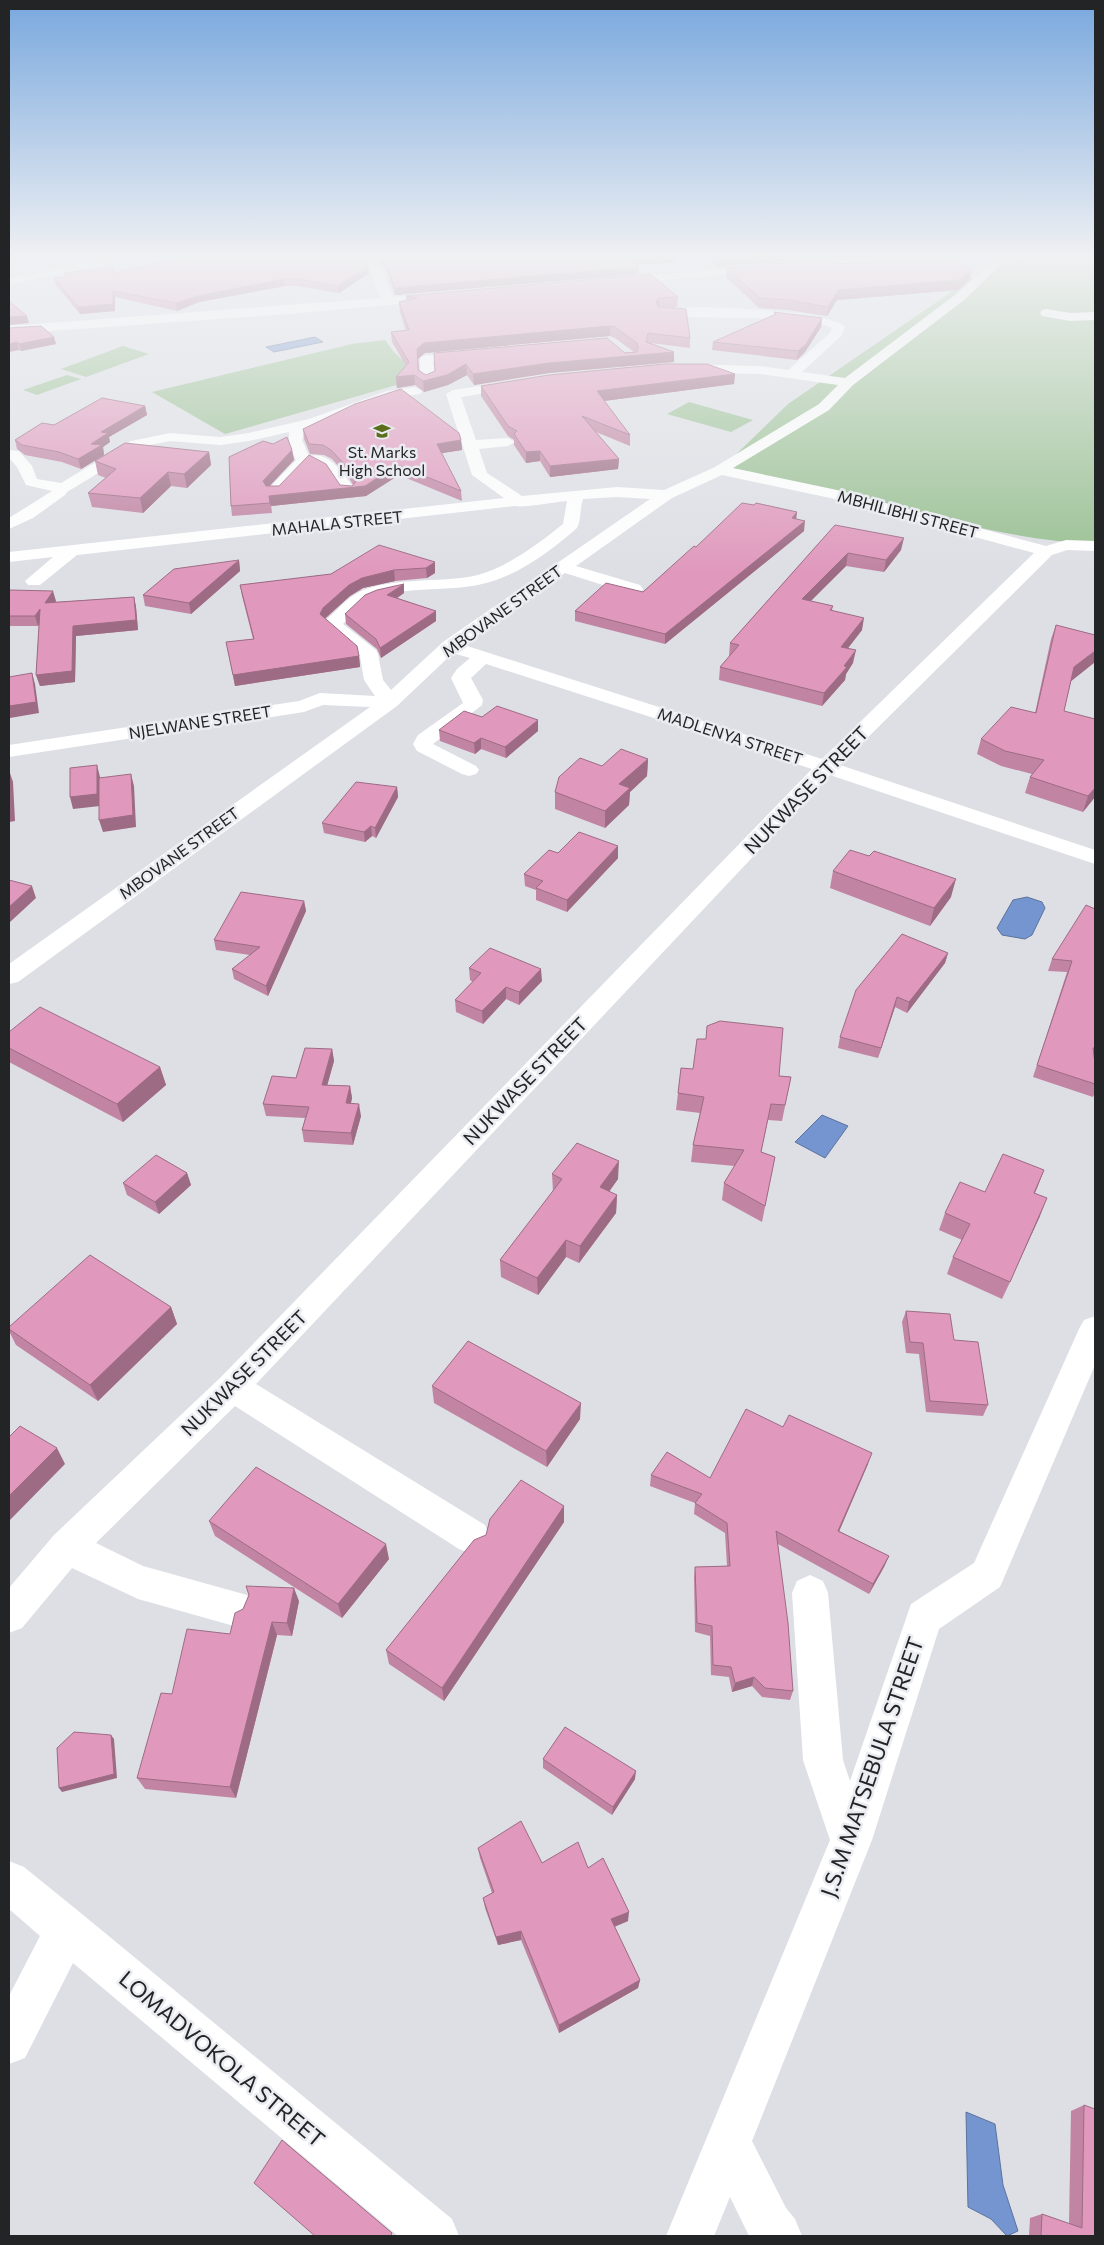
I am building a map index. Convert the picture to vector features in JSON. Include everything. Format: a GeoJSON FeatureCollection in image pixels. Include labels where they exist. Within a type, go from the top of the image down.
{"type":"FeatureCollection","features":[{"type":"Feature","properties":{"kind":"street"},"geometry":{"type":"LineString","coordinates":[[164,453],[215,441],[248,437],[299,426],[392,394],[420,393],[414,389],[416,384],[434,380],[427,363]]}},
{"type":"Feature","properties":{"kind":"street"},"geometry":{"type":"LineString","coordinates":[[791,374],[804,363]]}},
{"type":"Feature","properties":{"kind":"street","name":"MBOVANE STREET"},"geometry":{"type":"LineString","coordinates":[[9,976],[390,702],[450,646],[666,495],[720,470],[824,408],[848,382],[873,363]]}},
{"type":"Feature","properties":{"kind":"street"},"geometry":{"type":"LineString","coordinates":[[664,368],[726,368],[768,371],[848,382]]}},
{"type":"Feature","properties":{"kind":"street"},"geometry":{"type":"LineString","coordinates":[[722,382],[768,371]]}},
{"type":"Feature","properties":{"kind":"street"},"geometry":{"type":"LineString","coordinates":[[522,503],[480,475],[449,390],[530,382]]}},
{"type":"Feature","properties":{"kind":"street"},"geometry":{"type":"LineString","coordinates":[[274,492],[304,461],[294,442],[295,432],[299,426]]}},
{"type":"Feature","properties":{"kind":"street"},"geometry":{"type":"LineString","coordinates":[[9,454],[14,454],[24,466],[31,482],[63,488],[136,444],[170,437],[215,441]]}},
{"type":"Feature","properties":{"kind":"street"},"geometry":{"type":"LineString","coordinates":[[469,446],[508,442]]}},
{"type":"Feature","properties":{"kind":"street"},"geometry":{"type":"LineString","coordinates":[[313,458],[333,469],[348,491]]}},
{"type":"Feature","properties":{"kind":"street","name":"MBHILIBHI STREET"},"geometry":{"type":"LineString","coordinates":[[720,470],[837,495],[1046,551],[1066,545],[1095,546]]}},
{"type":"Feature","properties":{"kind":"street"},"geometry":{"type":"LineString","coordinates":[[9,524],[27,515],[60,492]]}},
{"type":"Feature","properties":{"kind":"street","name":"MAHALA STREET"},"geometry":{"type":"LineString","coordinates":[[9,558],[522,503],[576,495],[618,492],[666,495]]}},
{"type":"Feature","properties":{"kind":"street"},"geometry":{"type":"LineString","coordinates":[[390,702],[374,680],[369,654],[332,624],[358,600],[372,593],[482,580],[507,568],[562,534],[571,525],[571,513],[576,495]]}},
{"type":"Feature","properties":{"kind":"street"},"geometry":{"type":"LineString","coordinates":[[34,581],[72,550]]}},
{"type":"Feature","properties":{"kind":"street","name":"NUKWASE STREET"},"geometry":{"type":"LineString","coordinates":[[9,1615],[67,1547],[233,1387],[826,767],[1046,551]]}},
{"type":"Feature","properties":{"kind":"street"},"geometry":{"type":"LineString","coordinates":[[562,567],[634,589]]}},
{"type":"Feature","properties":{"kind":"street","name":"MADLENYA STREET"},"geometry":{"type":"LineString","coordinates":[[450,646],[826,767],[1095,857]]}},
{"type":"Feature","properties":{"kind":"street"},"geometry":{"type":"LineString","coordinates":[[469,770],[424,747],[423,744],[425,739],[472,705],[473,700],[462,678],[464,672],[483,656]]}},
{"type":"Feature","properties":{"kind":"street","name":"NJELWANE STREET"},"geometry":{"type":"LineString","coordinates":[[9,751],[68,753],[304,706],[320,699],[390,702]]}},
{"type":"Feature","properties":{"kind":"street","name":"J.S.M MATSEBULA STREET"},"geometry":{"type":"LineString","coordinates":[[690,2236],[851,1840],[924,1618],[987,1575],[1095,1329]]}},
{"type":"Feature","properties":{"kind":"street"},"geometry":{"type":"LineString","coordinates":[[233,1387],[472,1537]]}},
{"type":"Feature","properties":{"kind":"street"},"geometry":{"type":"LineString","coordinates":[[67,1547],[138,1582],[234,1608]]}},
{"type":"Feature","properties":{"kind":"street"},"geometry":{"type":"LineString","coordinates":[[810,1593],[823,1760],[851,1840]]}},
{"type":"Feature","properties":{"kind":"street","name":"LOMADVOKOLA STREET"},"geometry":{"type":"LineString","coordinates":[[9,1882],[436,2236]]}},
{"type":"Feature","properties":{"kind":"street"},"geometry":{"type":"LineString","coordinates":[[9,2042],[67,1929]]}},
{"type":"Feature","properties":{"kind":"street"},"geometry":{"type":"LineString","coordinates":[[728,2144],[768,2225],[778,2236]]}},
{"type":"Feature","properties":{"kind":"green space"},"geometry":{"type":"Polygon","coordinates":[[[78,363],[125,363],[86,377],[61,369],[78,363]]]}},
{"type":"Feature","properties":{"kind":"green space"},"geometry":{"type":"Polygon","coordinates":[[[274,363],[405,363],[421,378],[225,434],[152,392],[274,363]]]}},
{"type":"Feature","properties":{"kind":"green space"},"geometry":{"type":"Polygon","coordinates":[[[848,363],[1095,363],[1095,544],[1028,537],[995,531],[818,488],[720,470],[788,404],[848,363]]]}},
{"type":"Feature","properties":{"kind":"green space"},"geometry":{"type":"Polygon","coordinates":[[[67,375],[81,379],[37,395],[23,390],[67,375]]]}},
{"type":"Feature","properties":{"kind":"green space"},"geometry":{"type":"Polygon","coordinates":[[[689,402],[753,420],[731,432],[667,414],[689,402]]]}},
{"type":"Feature","properties":{"kind":"water"},"geometry":{"type":"Polygon","coordinates":[[[1027,897],[1042,902],[1045,908],[1032,935],[1025,939],[1002,935],[997,928],[1013,900],[1027,897]]]}},
{"type":"Feature","properties":{"kind":"water"},"geometry":{"type":"Polygon","coordinates":[[[822,1115],[848,1126],[825,1158],[795,1142],[822,1115]]]}},
{"type":"Feature","properties":{"kind":"water"},"geometry":{"type":"Polygon","coordinates":[[[966,2112],[995,2124],[1003,2185],[1018,2231],[1007,2236],[991,2219],[968,2207],[966,2112]]]}},
{"type":"Feature","properties":{"kind":"building"},"geometry":{"type":"Polygon","coordinates":[[[408,363],[418,363],[418,370],[426,375],[435,371],[435,363],[552,363],[473,374],[466,364],[447,375],[423,381],[414,375],[396,377],[408,363]]]}},
{"type":"Feature","properties":{"kind":"building"},"geometry":{"type":"Polygon","coordinates":[[[665,364],[707,364],[735,374],[597,391],[630,435],[582,416],[619,459],[550,466],[540,451],[526,452],[514,434],[517,431],[508,426],[481,386],[549,375],[665,364]]]}},
{"type":"Feature","properties":{"kind":"building"},"geometry":{"type":"Polygon","coordinates":[[[401,389],[459,433],[461,440],[437,444],[461,491],[398,465],[365,486],[269,496],[270,503],[231,506],[229,457],[263,441],[273,444],[287,437],[292,450],[263,481],[266,486],[279,486],[309,455],[326,464],[340,485],[352,486],[356,482],[348,468],[331,450],[323,445],[309,444],[303,429],[355,404],[401,389]]]}},
{"type":"Feature","properties":{"kind":"building"},"geometry":{"type":"Polygon","coordinates":[[[102,398],[145,406],[101,432],[108,433],[91,444],[102,445],[78,459],[59,452],[22,445],[15,440],[42,423],[54,425],[102,398]]]}},
{"type":"Feature","properties":{"kind":"building"},"geometry":{"type":"Polygon","coordinates":[[[125,443],[209,452],[184,474],[168,472],[140,498],[88,493],[116,469],[95,461],[125,443]]]}},
{"type":"Feature","properties":{"kind":"building"},"geometry":{"type":"Polygon","coordinates":[[[742,503],[754,505],[756,503],[797,512],[792,518],[805,521],[665,634],[575,611],[606,583],[643,592],[694,546],[696,547],[742,503]]]}},
{"type":"Feature","properties":{"kind":"building"},"geometry":{"type":"Polygon","coordinates":[[[835,525],[904,538],[886,560],[848,553],[802,599],[833,606],[830,610],[864,618],[841,647],[856,650],[844,666],[847,667],[824,693],[720,667],[739,645],[730,643],[835,525]]]}},
{"type":"Feature","properties":{"kind":"building"},"geometry":{"type":"Polygon","coordinates":[[[379,545],[435,562],[426,568],[394,570],[362,578],[349,585],[323,608],[320,614],[357,646],[359,656],[233,675],[226,642],[254,639],[240,585],[331,574],[379,545]]]}},
{"type":"Feature","properties":{"kind":"building"},"geometry":{"type":"Polygon","coordinates":[[[239,560],[189,603],[143,595],[174,569],[239,560]]]}},
{"type":"Feature","properties":{"kind":"building"},"geometry":{"type":"Polygon","coordinates":[[[404,584],[387,595],[436,611],[380,648],[376,639],[345,614],[365,595],[377,590],[404,584]]]}},
{"type":"Feature","properties":{"kind":"building"},"geometry":{"type":"Polygon","coordinates":[[[9,590],[53,591],[45,603],[134,597],[136,620],[73,626],[72,671],[36,675],[40,609],[35,616],[9,616],[9,590]]]}},
{"type":"Feature","properties":{"kind":"building"},"geometry":{"type":"Polygon","coordinates":[[[1056,625],[1095,635],[1095,651],[1074,667],[1064,711],[1095,719],[1095,788],[1088,796],[1030,777],[1044,760],[1005,751],[981,739],[1011,707],[1036,713],[1056,625]]]}},
{"type":"Feature","properties":{"kind":"building"},"geometry":{"type":"Polygon","coordinates":[[[32,673],[36,702],[9,706],[9,677],[32,673]]]}},
{"type":"Feature","properties":{"kind":"building"},"geometry":{"type":"Polygon","coordinates":[[[497,706],[538,720],[505,747],[481,738],[474,743],[439,730],[464,711],[482,717],[497,706]]]}},
{"type":"Feature","properties":{"kind":"building"},"geometry":{"type":"Polygon","coordinates":[[[621,749],[648,759],[619,784],[630,788],[605,811],[555,792],[559,777],[580,758],[602,766],[621,749]]]}},
{"type":"Feature","properties":{"kind":"building"},"geometry":{"type":"Polygon","coordinates":[[[97,765],[97,794],[70,797],[70,768],[97,765]]]}},
{"type":"Feature","properties":{"kind":"building"},"geometry":{"type":"Polygon","coordinates":[[[9,770],[10,809],[9,809],[9,770]]]}},
{"type":"Feature","properties":{"kind":"building"},"geometry":{"type":"Polygon","coordinates":[[[131,774],[133,815],[99,820],[99,778],[131,774]]]}},
{"type":"Feature","properties":{"kind":"building"},"geometry":{"type":"Polygon","coordinates":[[[356,782],[397,787],[375,828],[371,826],[364,832],[322,823],[356,782]]]}},
{"type":"Feature","properties":{"kind":"building"},"geometry":{"type":"Polygon","coordinates":[[[579,832],[618,846],[567,900],[536,888],[543,881],[524,874],[549,850],[558,853],[579,832]]]}},
{"type":"Feature","properties":{"kind":"building"},"geometry":{"type":"Polygon","coordinates":[[[850,850],[869,856],[874,851],[956,879],[934,908],[833,871],[850,850]]]}},
{"type":"Feature","properties":{"kind":"building"},"geometry":{"type":"Polygon","coordinates":[[[9,880],[32,886],[9,907],[9,880]]]}},
{"type":"Feature","properties":{"kind":"building"},"geometry":{"type":"Polygon","coordinates":[[[241,892],[304,901],[266,986],[232,969],[260,947],[214,940],[241,892]]]}},
{"type":"Feature","properties":{"kind":"building"},"geometry":{"type":"Polygon","coordinates":[[[1086,905],[1095,909],[1095,1048],[1093,1048],[1095,1084],[1037,1065],[1072,961],[1052,959],[1086,905]]]}},
{"type":"Feature","properties":{"kind":"building"},"geometry":{"type":"Polygon","coordinates":[[[902,934],[948,953],[909,1002],[897,997],[881,1048],[840,1037],[856,990],[902,934]]]}},
{"type":"Feature","properties":{"kind":"building"},"geometry":{"type":"Polygon","coordinates":[[[490,948],[541,969],[519,992],[506,987],[482,1011],[455,1000],[481,973],[469,968],[490,948]]]}},
{"type":"Feature","properties":{"kind":"building"},"geometry":{"type":"Polygon","coordinates":[[[40,1007],[160,1067],[117,1104],[9,1048],[9,1032],[40,1007]]]}},
{"type":"Feature","properties":{"kind":"building"},"geometry":{"type":"Polygon","coordinates":[[[720,1021],[783,1028],[779,1076],[791,1077],[785,1105],[771,1104],[761,1152],[775,1157],[765,1206],[724,1183],[744,1150],[693,1145],[704,1097],[678,1093],[681,1068],[693,1069],[697,1039],[706,1039],[707,1026],[720,1021]]]}},
{"type":"Feature","properties":{"kind":"building"},"geometry":{"type":"Polygon","coordinates":[[[305,1048],[332,1049],[322,1085],[350,1086],[346,1103],[359,1104],[351,1133],[302,1130],[309,1107],[263,1104],[272,1076],[296,1078],[305,1048]]]}},
{"type":"Feature","properties":{"kind":"building"},"geometry":{"type":"Polygon","coordinates":[[[577,1143],[619,1161],[600,1187],[617,1195],[580,1246],[566,1240],[537,1278],[500,1260],[562,1179],[552,1174],[577,1143]]]}},
{"type":"Feature","properties":{"kind":"building"},"geometry":{"type":"Polygon","coordinates":[[[1003,1154],[1044,1170],[1034,1193],[1047,1198],[1010,1282],[953,1257],[970,1224],[945,1213],[960,1182],[985,1192],[1003,1154]]]}},
{"type":"Feature","properties":{"kind":"building"},"geometry":{"type":"Polygon","coordinates":[[[156,1155],[187,1173],[155,1202],[123,1183],[156,1155]]]}},
{"type":"Feature","properties":{"kind":"building"},"geometry":{"type":"Polygon","coordinates":[[[90,1255],[171,1307],[90,1385],[9,1329],[9,1327],[90,1255]]]}},
{"type":"Feature","properties":{"kind":"building"},"geometry":{"type":"Polygon","coordinates":[[[906,1311],[950,1314],[954,1340],[978,1342],[988,1405],[930,1401],[923,1343],[910,1342],[906,1311]]]}},
{"type":"Feature","properties":{"kind":"building"},"geometry":{"type":"Polygon","coordinates":[[[468,1341],[581,1403],[546,1451],[432,1386],[468,1341]]]}},
{"type":"Feature","properties":{"kind":"building"},"geometry":{"type":"Polygon","coordinates":[[[746,1409],[783,1427],[789,1415],[872,1453],[838,1531],[889,1556],[873,1584],[776,1531],[788,1623],[793,1691],[765,1688],[754,1677],[735,1683],[731,1667],[713,1665],[712,1626],[697,1623],[695,1567],[730,1566],[727,1523],[695,1503],[702,1494],[651,1475],[667,1452],[710,1478],[746,1409]]]}},
{"type":"Feature","properties":{"kind":"building"},"geometry":{"type":"Polygon","coordinates":[[[20,1426],[57,1448],[9,1496],[9,1435],[20,1426]]]}},
{"type":"Feature","properties":{"kind":"building"},"geometry":{"type":"Polygon","coordinates":[[[256,1467],[386,1544],[338,1604],[209,1521],[256,1467]]]}},
{"type":"Feature","properties":{"kind":"building"},"geometry":{"type":"Polygon","coordinates":[[[521,1480],[564,1506],[442,1688],[386,1650],[474,1540],[486,1535],[490,1519],[521,1480]]]}},
{"type":"Feature","properties":{"kind":"building"},"geometry":{"type":"Polygon","coordinates":[[[246,1586],[294,1588],[287,1623],[272,1622],[230,1787],[137,1778],[161,1693],[172,1694],[187,1629],[230,1634],[235,1613],[243,1609],[249,1595],[246,1586]]]}},
{"type":"Feature","properties":{"kind":"building"},"geometry":{"type":"Polygon","coordinates":[[[565,1727],[636,1771],[613,1807],[543,1759],[565,1727]]]}},
{"type":"Feature","properties":{"kind":"building"},"geometry":{"type":"Polygon","coordinates":[[[74,1732],[111,1735],[114,1774],[59,1788],[57,1748],[74,1732]]]}},
{"type":"Feature","properties":{"kind":"building"},"geometry":{"type":"Polygon","coordinates":[[[521,1821],[542,1863],[578,1842],[588,1868],[603,1858],[629,1912],[611,1919],[640,1980],[559,2025],[521,1931],[496,1937],[483,1898],[494,1892],[478,1848],[521,1821]]]}},
{"type":"Feature","properties":{"kind":"building"},"geometry":{"type":"Polygon","coordinates":[[[1084,2105],[1095,2109],[1095,2236],[1041,2236],[1042,2214],[1082,2228],[1084,2105]]]}},
{"type":"Feature","properties":{"kind":"building"},"geometry":{"type":"Polygon","coordinates":[[[282,2140],[392,2233],[391,2236],[315,2236],[254,2183],[282,2140]]]}},
{"type":"Feature","properties":{"kind":"place","name":"St. Marks High School"},"geometry":{"type":"Point","coordinates":[382,431]}}]}
